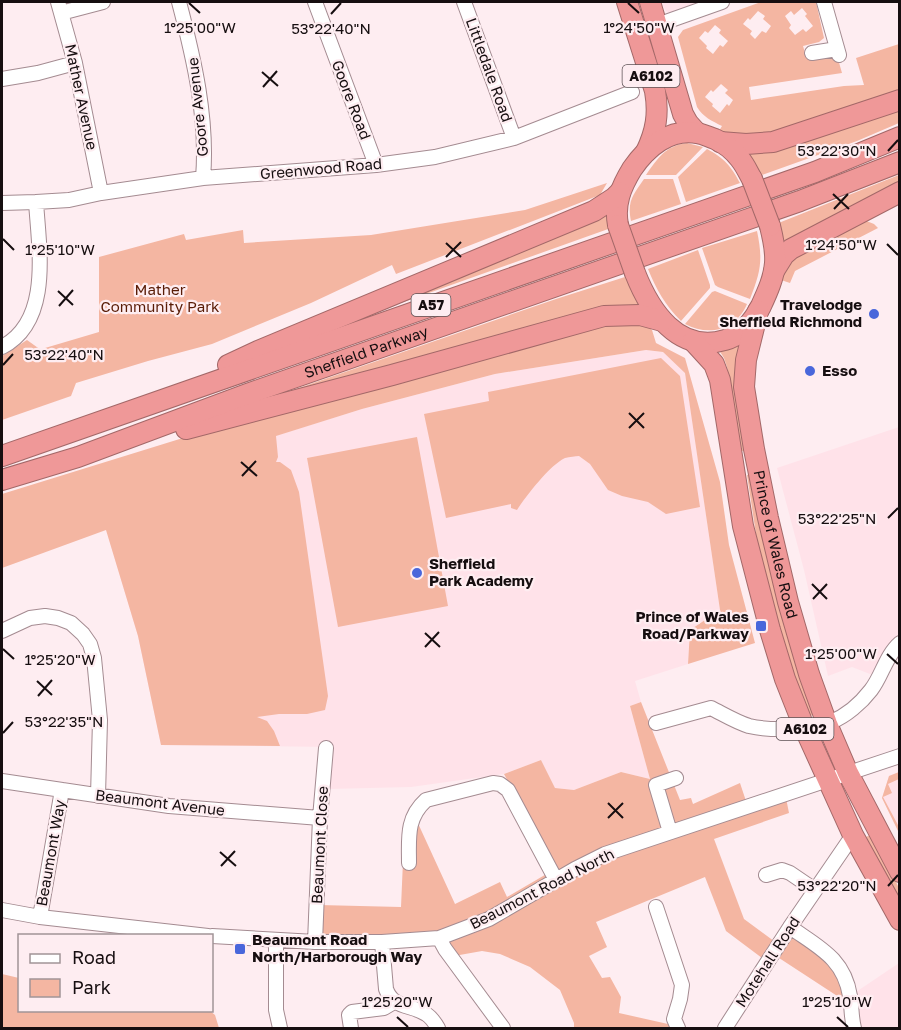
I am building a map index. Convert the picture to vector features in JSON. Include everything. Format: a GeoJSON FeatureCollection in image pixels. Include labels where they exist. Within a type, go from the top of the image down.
{"type":"FeatureCollection","features":[{"type":"Feature","properties":{"kind":"highway","name":"A6102"},"geometry":{"type":"LineString","coordinates":[[627,2],[655,91],[657,106],[653,137],[646,152]]}},
{"type":"Feature","properties":{"kind":"highway","name":"A6102"},"geometry":{"type":"LineString","coordinates":[[650,2],[683,114],[697,133]]}},
{"type":"Feature","properties":{"kind":"highway"},"geometry":{"type":"LineString","coordinates":[[720,142],[746,144],[773,142],[900,100]]}},
{"type":"Feature","properties":{"kind":"highway","name":"A6102"},"geometry":{"type":"LineString","coordinates":[[677,133],[697,133],[720,142],[733,151],[741,159],[752,179],[770,226],[776,261],[768,291],[758,311],[746,328],[729,339],[703,344],[680,335],[662,321],[635,273],[618,225],[617,210],[620,192],[635,165],[646,152],[658,141],[668,136],[677,133]]}},
{"type":"Feature","properties":{"kind":"highway","name":"Sheffield Parkway"},"geometry":{"type":"LineString","coordinates":[[2,456],[815,172],[900,138]]}},
{"type":"Feature","properties":{"kind":"highway","name":"Sheffield Parkway"},"geometry":{"type":"LineString","coordinates":[[2,480],[78,457],[258,390],[800,201],[900,162]]}},
{"type":"Feature","properties":{"kind":"highway"},"geometry":{"type":"LineString","coordinates":[[125,413],[258,351],[594,211],[620,192]]}},
{"type":"Feature","properties":{"kind":"highway"},"geometry":{"type":"LineString","coordinates":[[774,271],[784,255],[791,249],[900,192]]}},
{"type":"Feature","properties":{"kind":"highway","name":"Prince of Wales Road"},"geometry":{"type":"LineString","coordinates":[[758,311],[746,360],[744,387],[754,449],[788,602],[809,674],[827,724],[848,772],[900,872]]}},
{"type":"Feature","properties":{"kind":"highway"},"geometry":{"type":"LineString","coordinates":[[78,457],[392,375],[604,316],[640,315],[662,321]]}},
{"type":"Feature","properties":{"kind":"highway","name":"Prince of Wales Road"},"geometry":{"type":"LineString","coordinates":[[693,341],[714,364],[720,380],[743,526],[785,679],[853,835],[900,920]]}},
{"type":"Feature","properties":{"kind":"street"},"geometry":{"type":"LineString","coordinates":[[59,7],[104,2]]}},
{"type":"Feature","properties":{"kind":"street","name":"Goore Avenue"},"geometry":{"type":"LineString","coordinates":[[179,2],[197,77],[203,133],[203,178]]}},
{"type":"Feature","properties":{"kind":"street","name":"Goore Road"},"geometry":{"type":"LineString","coordinates":[[315,2],[376,165]]}},
{"type":"Feature","properties":{"kind":"street","name":"Littledale Road"},"geometry":{"type":"LineString","coordinates":[[464,2],[514,138]]}},
{"type":"Feature","properties":{"kind":"street"},"geometry":{"type":"LineString","coordinates":[[657,25],[722,2]]}},
{"type":"Feature","properties":{"kind":"street"},"geometry":{"type":"LineString","coordinates":[[812,53],[838,52],[824,2]]}},
{"type":"Feature","properties":{"kind":"street","name":"Mather Avenue"},"geometry":{"type":"LineString","coordinates":[[59,7],[75,63],[101,193]]}},
{"type":"Feature","properties":{"kind":"street"},"geometry":{"type":"LineString","coordinates":[[2,78],[38,73],[75,63]]}},
{"type":"Feature","properties":{"kind":"street","name":"Greenwood Road"},"geometry":{"type":"LineString","coordinates":[[2,203],[69,200],[203,178],[376,165],[435,157],[514,138],[632,92]]}},
{"type":"Feature","properties":{"kind":"street"},"geometry":{"type":"LineString","coordinates":[[2,347],[18,336],[30,318],[36,302],[40,262],[36,202]]}},
{"type":"Feature","properties":{"kind":"street"},"geometry":{"type":"LineString","coordinates":[[2,631],[30,618],[45,616],[71,623],[90,644],[94,658],[100,720],[98,796]]}},
{"type":"Feature","properties":{"kind":"street"},"geometry":{"type":"LineString","coordinates":[[656,723],[711,708],[748,725],[773,730],[827,724],[843,716],[871,690],[893,649],[899,643]]}},
{"type":"Feature","properties":{"kind":"street","name":"Beaumont Close"},"geometry":{"type":"LineString","coordinates":[[315,942],[320,818],[326,748]]}},
{"type":"Feature","properties":{"kind":"street"},"geometry":{"type":"LineString","coordinates":[[827,779],[900,756]]}},
{"type":"Feature","properties":{"kind":"street"},"geometry":{"type":"LineString","coordinates":[[670,832],[656,785],[676,778]]}},
{"type":"Feature","properties":{"kind":"street","name":"Beaumont Road North"},"geometry":{"type":"LineString","coordinates":[[213,936],[315,942],[382,942],[439,938],[489,920],[605,854],[827,779]]}},
{"type":"Feature","properties":{"kind":"street","name":"Beaumont Avenue"},"geometry":{"type":"LineString","coordinates":[[2,781],[169,806],[320,818]]}},
{"type":"Feature","properties":{"kind":"street"},"geometry":{"type":"LineString","coordinates":[[409,863],[410,827],[419,806],[426,800],[493,783],[500,784],[508,790],[556,880]]}},
{"type":"Feature","properties":{"kind":"street","name":"Beaumont Way"},"geometry":{"type":"LineString","coordinates":[[40,917],[62,790]]}},
{"type":"Feature","properties":{"kind":"street","name":"Motehall Road"},"geometry":{"type":"LineString","coordinates":[[725,1029],[790,927],[853,835]]}},
{"type":"Feature","properties":{"kind":"street"},"geometry":{"type":"LineString","coordinates":[[766,875],[782,870],[815,890]]}},
{"type":"Feature","properties":{"kind":"street"},"geometry":{"type":"LineString","coordinates":[[656,907],[682,985],[674,1018],[678,1029]]}},
{"type":"Feature","properties":{"kind":"street","name":"Beaumont Road North"},"geometry":{"type":"LineString","coordinates":[[2,910],[40,917],[192,934]]}},
{"type":"Feature","properties":{"kind":"street"},"geometry":{"type":"LineString","coordinates":[[790,927],[833,958],[843,972],[850,995],[854,1029]]}},
{"type":"Feature","properties":{"kind":"street"},"geometry":{"type":"LineString","coordinates":[[439,938],[503,1029]]}},
{"type":"Feature","properties":{"kind":"street"},"geometry":{"type":"LineString","coordinates":[[276,940],[276,1010],[280,1029]]}},
{"type":"Feature","properties":{"kind":"street"},"geometry":{"type":"LineString","coordinates":[[382,942],[388,996],[394,1002],[426,1014],[438,1029]]}},
{"type":"Feature","properties":{"kind":"street"},"geometry":{"type":"LineString","coordinates":[[351,1029],[349,1015],[352,1012],[384,1008],[394,1002]]}},
{"type":"Feature","properties":{"kind":"shaded area"},"geometry":{"type":"Polygon","coordinates":[[[661,2],[711,2],[673,14],[666,11],[661,2]]]}},
{"type":"Feature","properties":{"kind":"shaded area","name":"Sheffield Park Academy"},"geometry":{"type":"Polygon","coordinates":[[[646,350],[663,352],[685,372],[720,610],[690,630],[688,664],[635,681],[641,702],[630,706],[650,779],[621,772],[574,790],[555,788],[541,760],[504,774],[411,787],[328,789],[332,747],[161,745],[138,636],[108,536],[265,439],[362,409],[495,374],[646,350]]]}},
{"type":"Feature","properties":{"kind":"shaded area"},"geometry":{"type":"Polygon","coordinates":[[[899,427],[899,639],[886,646],[875,676],[852,667],[828,676],[804,570],[777,468],[899,427]]]}},
{"type":"Feature","properties":{"kind":"shaded area"},"geometry":{"type":"Polygon","coordinates":[[[899,772],[899,833],[882,798],[889,776],[899,772]]]}},
{"type":"Feature","properties":{"kind":"shaded area"},"geometry":{"type":"Polygon","coordinates":[[[899,963],[899,1028],[858,1028],[856,992],[899,963]]]}},
{"type":"Feature","properties":{"kind":"green space"},"geometry":{"type":"Polygon","coordinates":[[[761,2],[816,2],[824,38],[819,42],[803,46],[806,56],[836,52],[842,73],[749,87],[751,100],[864,85],[856,58],[899,44],[899,94],[782,134],[739,140],[719,131],[722,126],[705,116],[697,107],[678,37],[683,30],[761,2]],[[802,8],[794,15],[791,11],[785,16],[791,25],[789,28],[795,35],[803,29],[806,32],[813,26],[802,8]],[[758,11],[750,20],[748,18],[743,24],[752,31],[750,34],[755,39],[762,31],[766,33],[771,26],[763,19],[765,16],[758,11]],[[715,25],[708,33],[705,31],[699,38],[713,54],[720,45],[723,47],[728,41],[719,33],[721,30],[715,25]],[[721,84],[713,92],[711,90],[705,97],[720,113],[733,100],[725,93],[728,90],[721,84]]]}},
{"type":"Feature","properties":{"kind":"green space"},"geometry":{"type":"Polygon","coordinates":[[[899,108],[899,123],[857,141],[759,176],[741,151],[761,153],[899,108]]]}},
{"type":"Feature","properties":{"kind":"green space"},"geometry":{"type":"Polygon","coordinates":[[[687,143],[703,147],[676,175],[646,175],[658,158],[668,150],[687,143]]]}},
{"type":"Feature","properties":{"kind":"green space"},"geometry":{"type":"Polygon","coordinates":[[[707,149],[726,163],[740,183],[686,202],[678,177],[707,149]]]}},
{"type":"Feature","properties":{"kind":"green space"},"geometry":{"type":"Polygon","coordinates":[[[899,175],[899,183],[779,249],[776,224],[899,175]]]}},
{"type":"Feature","properties":{"kind":"green space"},"geometry":{"type":"Polygon","coordinates":[[[644,179],[673,179],[681,204],[631,221],[632,198],[644,179]]]}},
{"type":"Feature","properties":{"kind":"green space","name":"Mather Community Park"},"geometry":{"type":"Polygon","coordinates":[[[607,183],[600,195],[396,274],[392,265],[311,303],[212,344],[76,383],[71,396],[2,420],[2,356],[27,340],[41,350],[99,332],[99,257],[184,234],[186,240],[243,230],[244,243],[371,235],[525,210],[607,183]]]}},
{"type":"Feature","properties":{"kind":"green space"},"geometry":{"type":"Polygon","coordinates":[[[612,209],[611,228],[342,324],[612,209]]]}},
{"type":"Feature","properties":{"kind":"green space"},"geometry":{"type":"Polygon","coordinates":[[[864,220],[878,228],[795,271],[790,283],[781,280],[788,262],[864,220]]]}},
{"type":"Feature","properties":{"kind":"green space"},"geometry":{"type":"Polygon","coordinates":[[[757,231],[760,265],[750,299],[715,285],[702,248],[757,231]]]}},
{"type":"Feature","properties":{"kind":"green space"},"geometry":{"type":"Polygon","coordinates":[[[698,250],[710,288],[681,321],[670,309],[648,269],[698,250]]]}},
{"type":"Feature","properties":{"kind":"green space"},"geometry":{"type":"Polygon","coordinates":[[[628,276],[647,309],[585,312],[299,391],[293,390],[556,299],[628,276]]]}},
{"type":"Feature","properties":{"kind":"green space"},"geometry":{"type":"Polygon","coordinates":[[[715,291],[747,304],[736,320],[721,329],[712,330],[694,328],[685,324],[712,292],[715,291]]]}},
{"type":"Feature","properties":{"kind":"green space"},"geometry":{"type":"Polygon","coordinates":[[[607,320],[647,326],[652,330],[656,343],[685,358],[720,482],[729,545],[755,643],[688,664],[690,630],[720,610],[685,373],[663,352],[646,350],[495,374],[362,409],[276,436],[278,457],[276,462],[280,462],[291,470],[299,492],[328,696],[325,710],[307,714],[257,717],[267,721],[280,746],[161,745],[138,636],[106,530],[2,568],[2,494],[241,420],[607,320]]]}},
{"type":"Feature","properties":{"kind":"green space"},"geometry":{"type":"Polygon","coordinates":[[[741,339],[738,357],[748,450],[742,451],[727,367],[717,347],[741,339]]]}},
{"type":"Feature","properties":{"kind":"green space"},"geometry":{"type":"Polygon","coordinates":[[[661,358],[680,376],[700,507],[666,514],[648,502],[622,496],[608,490],[590,464],[577,456],[565,458],[552,467],[517,510],[511,508],[511,504],[446,518],[424,414],[489,401],[488,392],[661,358]]]}},
{"type":"Feature","properties":{"kind":"green space"},"geometry":{"type":"Polygon","coordinates":[[[417,437],[448,606],[338,627],[307,458],[417,437]]]}},
{"type":"Feature","properties":{"kind":"green space"},"geometry":{"type":"Polygon","coordinates":[[[752,474],[817,713],[806,718],[794,686],[759,554],[747,475],[752,474]]]}},
{"type":"Feature","properties":{"kind":"green space"},"geometry":{"type":"Polygon","coordinates":[[[641,702],[680,800],[691,798],[693,804],[740,783],[749,810],[786,798],[789,813],[714,839],[744,919],[782,947],[793,931],[830,957],[851,1005],[776,956],[770,964],[726,931],[705,877],[596,922],[607,947],[589,956],[602,978],[610,977],[621,997],[619,1013],[668,1024],[670,1028],[574,1028],[560,990],[530,967],[500,954],[482,951],[454,956],[441,939],[317,937],[319,905],[401,907],[403,861],[416,819],[455,904],[500,882],[507,897],[555,869],[504,774],[541,760],[555,788],[574,790],[621,772],[650,779],[630,706],[641,702]]]}},
{"type":"Feature","properties":{"kind":"green space"},"geometry":{"type":"Polygon","coordinates":[[[899,772],[899,779],[888,784],[892,793],[883,797],[899,827],[899,833],[882,798],[889,776],[899,772]]]}},
{"type":"Feature","properties":{"kind":"green space"},"geometry":{"type":"Polygon","coordinates":[[[872,834],[899,888],[899,909],[862,839],[872,834]]]}},
{"type":"Feature","properties":{"kind":"green space"},"geometry":{"type":"Polygon","coordinates":[[[2,974],[18,978],[18,1012],[211,1012],[215,1015],[219,1028],[2,1028],[2,974]]]}},
{"type":"Feature","properties":{"kind":"place","name":"Travelodge Sheffield Richmond"},"geometry":{"type":"Point","coordinates":[874,314]}},
{"type":"Feature","properties":{"kind":"place","name":"Esso"},"geometry":{"type":"Point","coordinates":[810,371]}},
{"type":"Feature","properties":{"kind":"place","name":"Sheffield Park Academy"},"geometry":{"type":"Point","coordinates":[417,573]}},
{"type":"Feature","properties":{"kind":"place","name":"Prince of Wales Road/Parkway"},"geometry":{"type":"Point","coordinates":[761,626]}},
{"type":"Feature","properties":{"kind":"place","name":"Beaumont Road North/Harborough Way"},"geometry":{"type":"Point","coordinates":[240,949]}}]}
